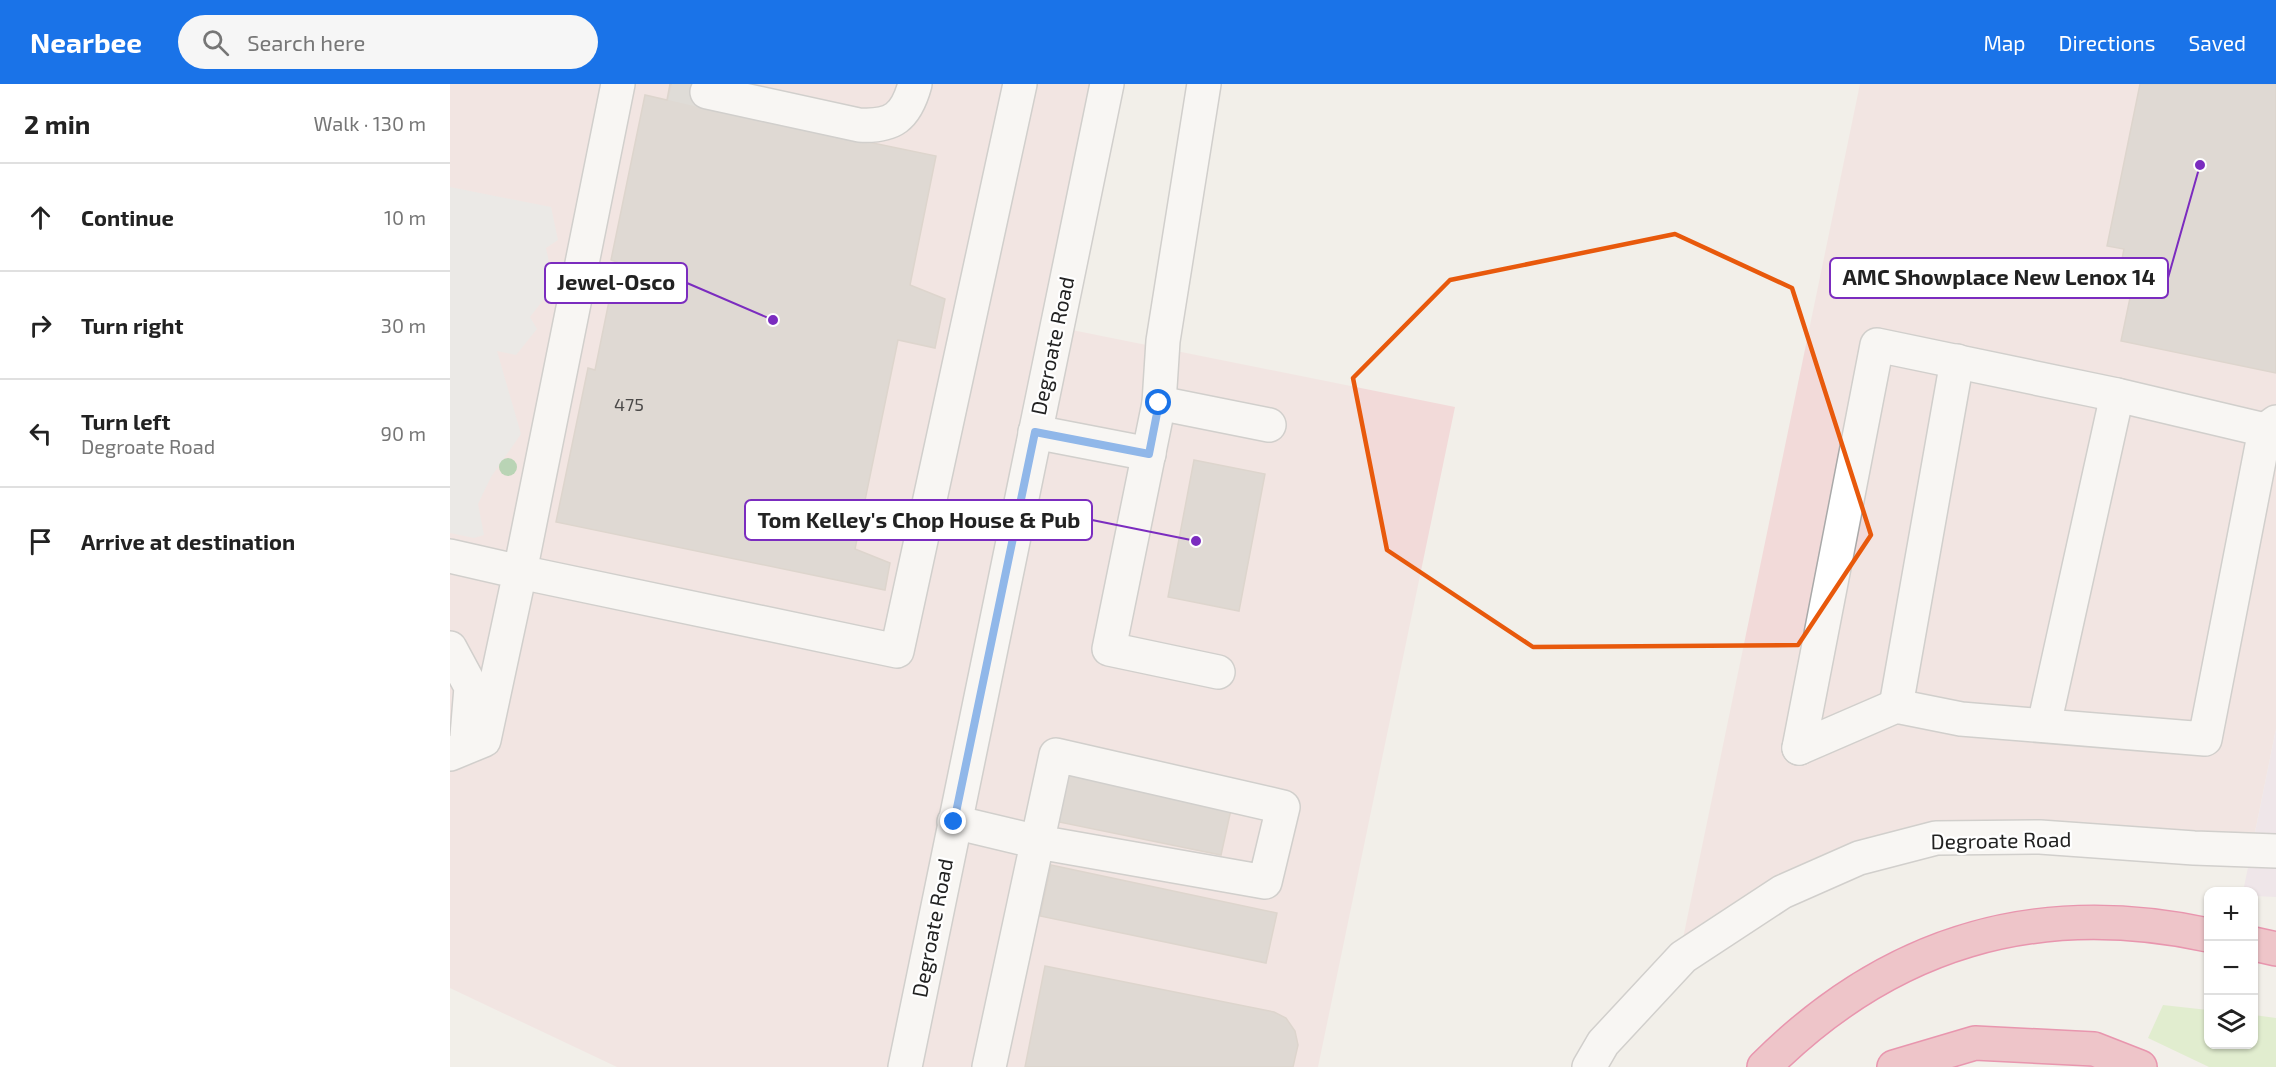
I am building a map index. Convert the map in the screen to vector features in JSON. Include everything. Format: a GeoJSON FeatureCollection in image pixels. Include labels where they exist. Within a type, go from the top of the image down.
{"type":"FeatureCollection","features":[{"type":"Feature","properties":{"kind":"highway"},"geometry":{"type":"LineString","coordinates":[[1764,1067],[1792,1040],[1874,980],[1943,948],[1986,933],[2035,925],[2103,922],[2178,928],[2204,934]]}},
{"type":"Feature","properties":{"kind":"highway"},"geometry":{"type":"LineString","coordinates":[[2258,945],[2276,949]]}},
{"type":"Feature","properties":{"kind":"highway"},"geometry":{"type":"LineString","coordinates":[[1894,1067],[1976,1043],[2094,1049],[2140,1067]]}},
{"type":"Feature","properties":{"kind":"street"},"geometry":{"type":"LineString","coordinates":[[458,751],[484,740],[618,84]]}},
{"type":"Feature","properties":{"kind":"street"},"geometry":{"type":"LineString","coordinates":[[707,92],[859,125],[880,126],[897,120],[915,84]]}},
{"type":"Feature","properties":{"kind":"street"},"geometry":{"type":"LineString","coordinates":[[450,556],[897,651],[1020,84]]}},
{"type":"Feature","properties":{"kind":"street","name":"Degroate Road"},"geometry":{"type":"LineString","coordinates":[[905,1067],[1107,84]]}},
{"type":"Feature","properties":{"kind":"street"},"geometry":{"type":"LineString","coordinates":[[1204,84],[1163,341],[1159,403],[1109,649],[1218,672]]}},
{"type":"Feature","properties":{"kind":"street"},"geometry":{"type":"LineString","coordinates":[[1877,345],[1957,361],[2270,426],[2205,739],[1961,718],[1896,706],[1799,748],[1877,345]]}},
{"type":"Feature","properties":{"kind":"street"},"geometry":{"type":"LineString","coordinates":[[1896,706],[1957,361]]}},
{"type":"Feature","properties":{"kind":"street"},"geometry":{"type":"LineString","coordinates":[[2044,725],[2116,395]]}},
{"type":"Feature","properties":{"kind":"street"},"geometry":{"type":"LineString","coordinates":[[1159,403],[1269,425]]}},
{"type":"Feature","properties":{"kind":"street"},"geometry":{"type":"LineString","coordinates":[[1035,432],[1149,454]]}},
{"type":"Feature","properties":{"kind":"street"},"geometry":{"type":"LineString","coordinates":[[450,648],[471,687],[458,751]]}},
{"type":"Feature","properties":{"kind":"street"},"geometry":{"type":"LineString","coordinates":[[954,822],[1038,842],[1265,882],[1283,807],[1056,755],[1038,842],[989,1067]]}},
{"type":"Feature","properties":{"kind":"street","name":"Degroate Road"},"geometry":{"type":"LineString","coordinates":[[1589,1067],[1603,1043],[1683,957],[1782,892],[1859,858],[1936,838],[2040,837],[2194,849],[2276,851]]}},
{"type":"Feature","properties":{"kind":"highlighted area"},"geometry":{"type":"Polygon","coordinates":[[[1675,234],[1792,288],[1871,535],[1798,645],[1533,647],[1387,550],[1353,378],[1450,280],[1675,234]]]}},
{"type":"Feature","properties":{"kind":"shaded area"},"geometry":{"type":"Polygon","coordinates":[[[450,84],[1094,84],[1067,329],[1455,407],[1318,1067],[617,1067],[450,988],[450,84]]]}},
{"type":"Feature","properties":{"kind":"shaded area"},"geometry":{"type":"Polygon","coordinates":[[[1860,84],[2276,84],[2276,729],[2254,837],[1963,828],[1681,948],[1860,84]]]}},
{"type":"Feature","properties":{"kind":"shaded area"},"geometry":{"type":"Polygon","coordinates":[[[450,187],[551,207],[558,240],[546,248],[554,286],[530,317],[537,329],[516,355],[497,351],[521,434],[491,477],[478,504],[484,535],[474,538],[450,533],[450,187]]]}},
{"type":"Feature","properties":{"kind":"shaded area"},"geometry":{"type":"Polygon","coordinates":[[[2276,729],[2276,897],[2258,896],[2258,887],[2244,887],[2276,729]]]}},
{"type":"Feature","properties":{"kind":"green space"},"geometry":{"type":"Polygon","coordinates":[[[2163,1005],[2204,1010],[2204,1049],[2258,1049],[2258,1016],[2276,1018],[2276,1067],[2209,1067],[2148,1038],[2163,1005]]]}},
{"type":"Feature","properties":{"kind":"building"},"geometry":{"type":"Polygon","coordinates":[[[670,84],[709,84],[704,108],[936,156],[910,285],[945,299],[935,348],[898,340],[855,549],[890,563],[885,590],[556,522],[588,368],[595,370],[617,262],[611,260],[645,95],[667,100],[670,84]]]}},
{"type":"Feature","properties":{"kind":"building"},"geometry":{"type":"Polygon","coordinates":[[[2140,84],[2276,84],[2276,373],[2121,341],[2130,298],[2115,295],[2124,249],[2107,246],[2140,84]]]}},
{"type":"Feature","properties":{"kind":"building"},"geometry":{"type":"Polygon","coordinates":[[[1194,460],[1265,474],[1239,611],[1168,597],[1194,460]]]}},
{"type":"Feature","properties":{"kind":"building"},"geometry":{"type":"Polygon","coordinates":[[[1069,772],[1232,805],[1221,855],[1059,822],[1069,772]]]}},
{"type":"Feature","properties":{"kind":"building"},"geometry":{"type":"Polygon","coordinates":[[[1051,865],[1277,913],[1266,963],[1040,916],[1051,865]]]}},
{"type":"Feature","properties":{"kind":"building"},"geometry":{"type":"Polygon","coordinates":[[[1045,966],[1274,1012],[1286,1018],[1295,1031],[1298,1045],[1293,1067],[1025,1067],[1045,966]]]}},
{"type":"Feature","properties":{"kind":"tunnel"},"geometry":{"type":"LineString","coordinates":[[672,84],[707,92]]}},
{"type":"Feature","properties":{"kind":"place","name":"AMC Showplace New Lenox 14"},"geometry":{"type":"Point","coordinates":[2200,165]}},
{"type":"Feature","properties":{"kind":"place","name":"Jewel-Osco"},"geometry":{"type":"Point","coordinates":[773,320]}},
{"type":"Feature","properties":{"kind":"place","name":"Tom Kelley's Chop House & Pub"},"geometry":{"type":"Point","coordinates":[1196,541]}},
{"type":"Feature","properties":{"kind":"route"},"geometry":{"type":"LineString","coordinates":[[954,822],[1035,432],[1149,454],[1159,403]]}}]}
